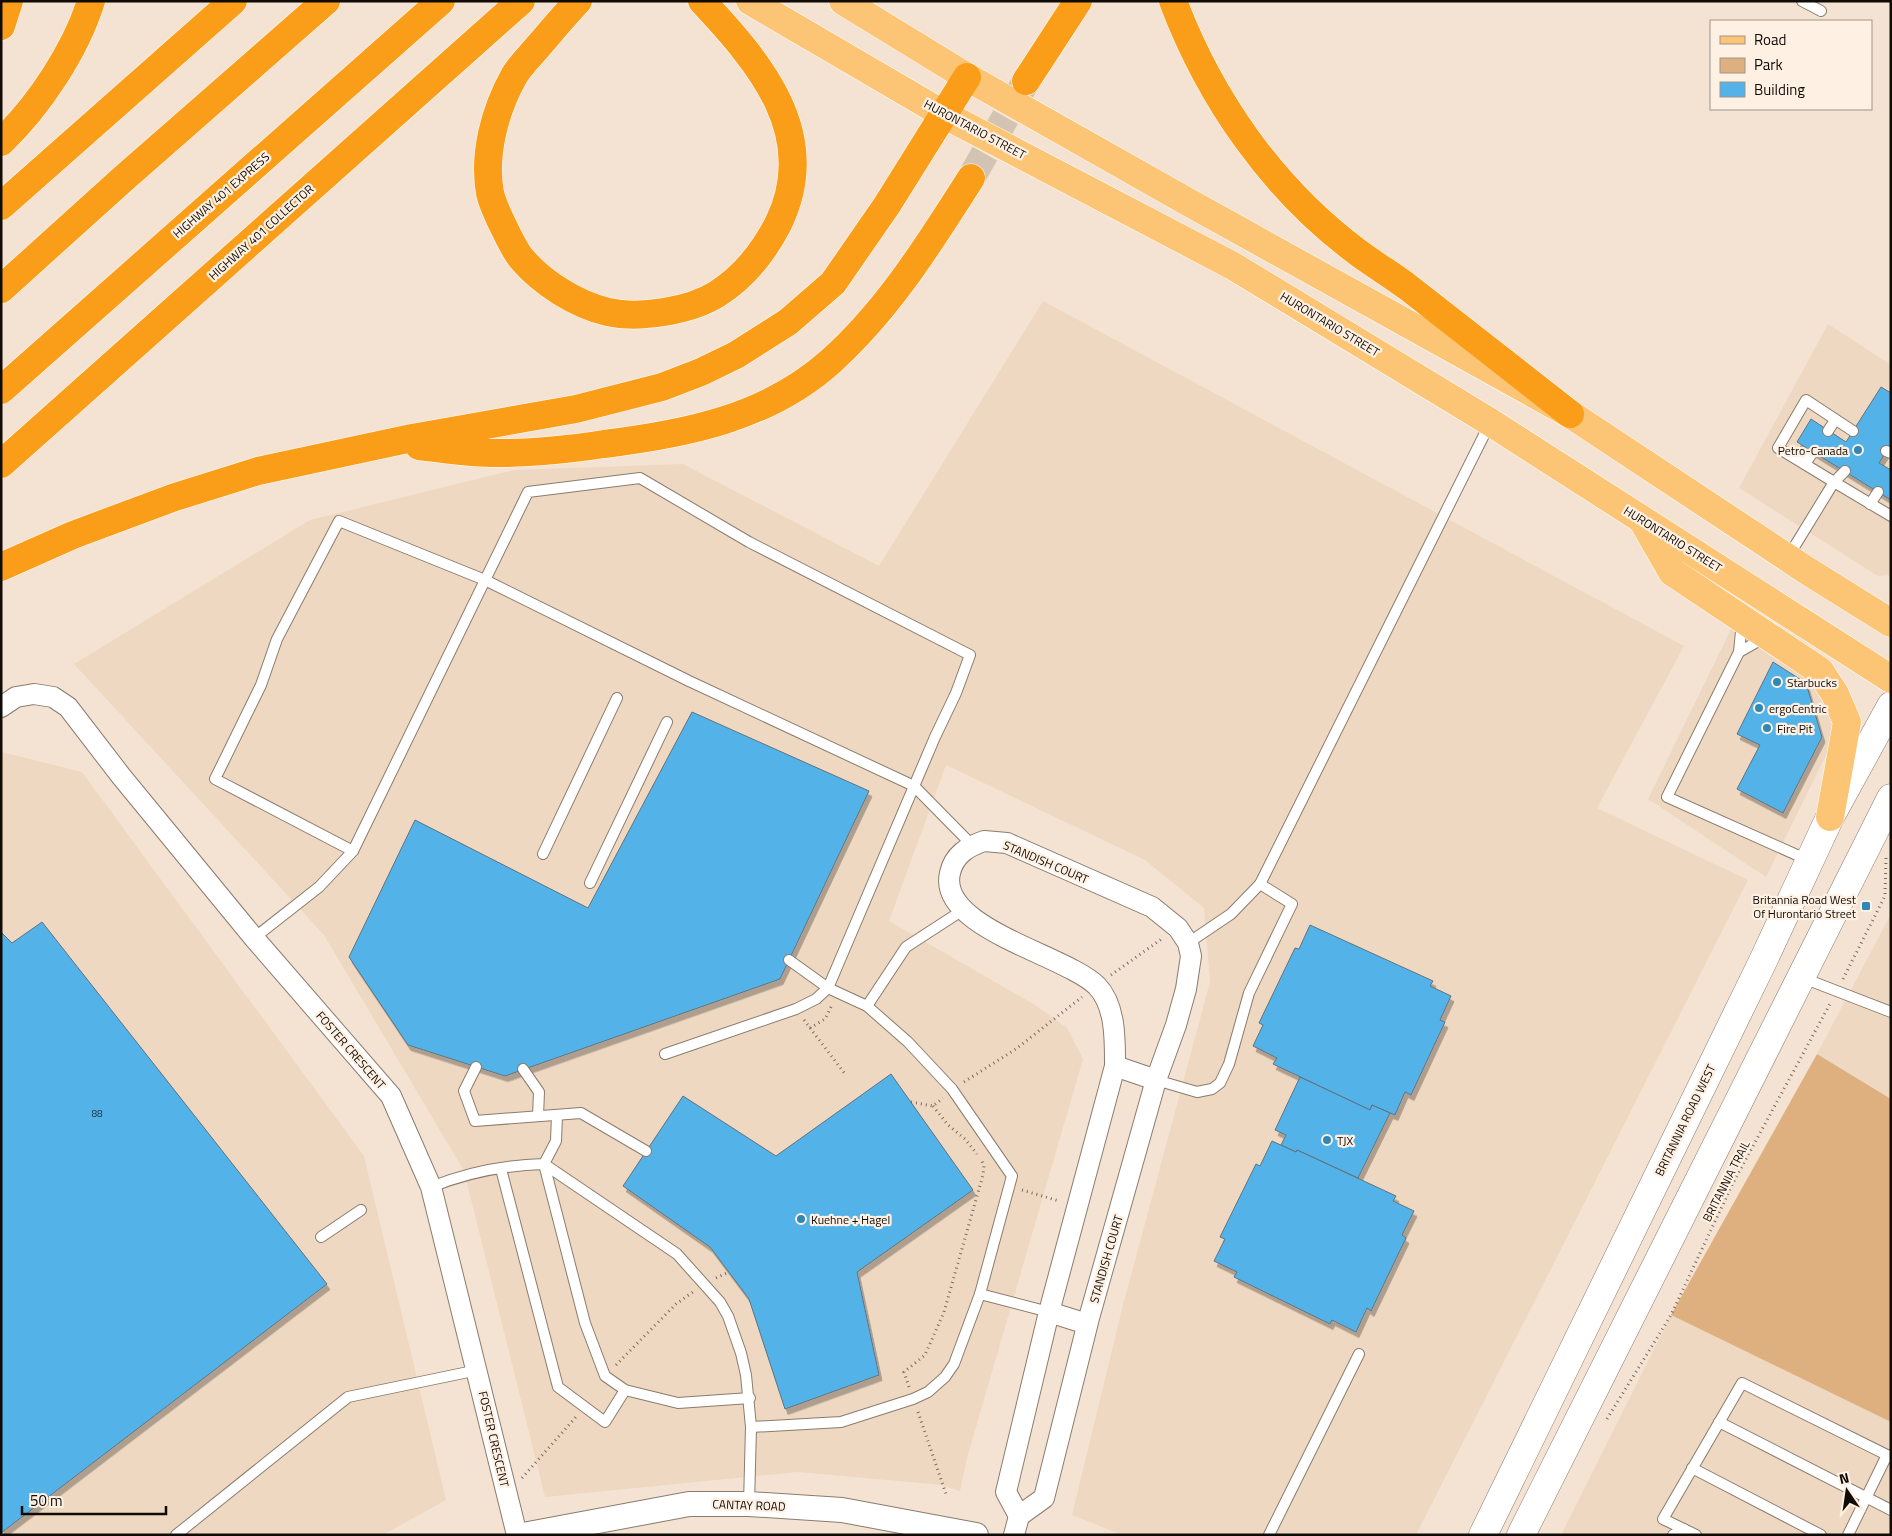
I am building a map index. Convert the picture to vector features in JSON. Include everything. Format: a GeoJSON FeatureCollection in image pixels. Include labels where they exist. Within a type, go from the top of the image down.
{"type":"FeatureCollection","features":[{"type":"Feature","properties":{"kind":"highway"},"geometry":{"type":"LineString","coordinates":[[1,26],[9,1]]}},
{"type":"Feature","properties":{"kind":"highway"},"geometry":{"type":"LineString","coordinates":[[1,142],[19,126],[58,70],[86,18],[91,1]]}},
{"type":"Feature","properties":{"kind":"highway"},"geometry":{"type":"LineString","coordinates":[[1,206],[233,1]]}},
{"type":"Feature","properties":{"kind":"highway"},"geometry":{"type":"LineString","coordinates":[[1,289],[326,1]]}},
{"type":"Feature","properties":{"kind":"highway","name":"HIGHWAY 401 EXPRESS"},"geometry":{"type":"LineString","coordinates":[[1,390],[441,1]]}},
{"type":"Feature","properties":{"kind":"highway","name":"HIGHWAY 401 COLLECTOR"},"geometry":{"type":"LineString","coordinates":[[1,464],[521,1]]}},
{"type":"Feature","properties":{"kind":"highway"},"geometry":{"type":"LineString","coordinates":[[578,1],[514,75],[499,109],[489,151],[490,193],[503,226],[520,258],[546,281],[575,300],[608,312],[643,314],[684,309],[715,295],[743,275],[770,240],[785,210],[793,175],[792,143],[781,106],[761,71],[732,32],[702,1]]}},
{"type":"Feature","properties":{"kind":"highway"},"geometry":{"type":"LineString","coordinates":[[1026,81],[1078,1]]}},
{"type":"Feature","properties":{"kind":"highway"},"geometry":{"type":"LineString","coordinates":[[1173,1],[1194,52],[1218,97],[1271,170],[1301,203],[1355,251],[1406,286],[1570,414]]}},
{"type":"Feature","properties":{"kind":"highway"},"geometry":{"type":"LineString","coordinates":[[1,567],[73,535],[175,497],[258,472],[385,444],[585,406],[662,386],[700,372],[736,355],[788,322],[833,283],[945,114],[967,77]]}},
{"type":"Feature","properties":{"kind":"highway"},"geometry":{"type":"LineString","coordinates":[[385,444],[501,453],[578,448],[659,437],[724,422],[768,404],[830,362],[855,338],[921,257],[971,178]]}},
{"type":"Feature","properties":{"kind":"main road","name":"HURONTARIO STREET"},"geometry":{"type":"LineString","coordinates":[[750,1],[945,114],[1233,266],[1490,422],[1891,679]]}},
{"type":"Feature","properties":{"kind":"main road"},"geometry":{"type":"LineString","coordinates":[[843,1],[967,77],[1570,414],[1787,558],[1891,623]]}},
{"type":"Feature","properties":{"kind":"main road"},"geometry":{"type":"LineString","coordinates":[[1642,519],[1672,572],[1820,671],[1835,694],[1847,722],[1830,817]]}},
{"type":"Feature","properties":{"kind":"main road","name":"BRITANNIA ROAD WEST"},"geometry":{"type":"LineString","coordinates":[[1483,1535],[1763,961],[1830,817],[1891,706]]}},
{"type":"Feature","properties":{"kind":"main road"},"geometry":{"type":"LineString","coordinates":[[1521,1535],[1891,798]]}},
{"type":"Feature","properties":{"kind":"street","name":"FOSTER CRESCENT"},"geometry":{"type":"LineString","coordinates":[[1,707],[16,698],[34,694],[53,697],[68,707],[121,776],[254,938],[391,1096],[431,1188],[478,1370],[517,1535]]}},
{"type":"Feature","properties":{"kind":"street","name":"STANDISH COURT"},"geometry":{"type":"LineString","coordinates":[[984,841],[1007,843],[1152,907],[1183,936],[1191,956],[1186,989],[1176,1025],[1156,1080],[1088,1324],[1044,1498],[1017,1525],[1006,1492],[1049,1312],[1115,1066],[1110,1010],[1104,996],[1096,985],[1073,969],[1000,935],[963,910],[952,893],[949,879],[952,866],[964,850],[972,845],[984,841]]}},
{"type":"Feature","properties":{"kind":"street"},"geometry":{"type":"LineString","coordinates":[[1115,1066],[1156,1080]]}},
{"type":"Feature","properties":{"kind":"street"},"geometry":{"type":"LineString","coordinates":[[1049,1312],[1088,1324]]}},
{"type":"Feature","properties":{"kind":"street","name":"CANTAY ROAD"},"geometry":{"type":"LineString","coordinates":[[524,1535],[690,1504],[749,1504],[842,1510],[976,1535]]}},
{"type":"Feature","properties":{"kind":"lane"},"geometry":{"type":"LineString","coordinates":[[1802,1],[1822,11]]}},
{"type":"Feature","properties":{"kind":"lane"},"geometry":{"type":"LineString","coordinates":[[1853,431],[1806,400],[1778,448],[1891,516]]}},
{"type":"Feature","properties":{"kind":"lane"},"geometry":{"type":"LineString","coordinates":[[1828,431],[1835,420]]}},
{"type":"Feature","properties":{"kind":"lane"},"geometry":{"type":"LineString","coordinates":[[1183,936],[1232,914],[1260,884],[1490,422]]}},
{"type":"Feature","properties":{"kind":"lane"},"geometry":{"type":"LineString","coordinates":[[1805,464],[1813,452]]}},
{"type":"Feature","properties":{"kind":"lane"},"geometry":{"type":"LineString","coordinates":[[1787,558],[1834,482],[1845,471]]}},
{"type":"Feature","properties":{"kind":"lane"},"geometry":{"type":"LineString","coordinates":[[254,938],[319,887],[353,851],[528,492],[640,478],[749,542],[970,656],[956,693],[914,786],[832,991],[796,1009],[665,1054]]}},
{"type":"Feature","properties":{"kind":"lane"},"geometry":{"type":"LineString","coordinates":[[1870,504],[1878,492]]}},
{"type":"Feature","properties":{"kind":"lane"},"geometry":{"type":"LineString","coordinates":[[353,851],[216,779],[261,685],[277,639],[340,521],[485,580],[689,681],[914,786],[972,845]]}},
{"type":"Feature","properties":{"kind":"lane"},"geometry":{"type":"LineString","coordinates":[[1742,620],[1739,652],[1667,797],[1809,860]]}},
{"type":"Feature","properties":{"kind":"lane"},"geometry":{"type":"LineString","coordinates":[[1739,652],[1768,636]]}},
{"type":"Feature","properties":{"kind":"lane"},"geometry":{"type":"LineString","coordinates":[[543,854],[617,698]]}},
{"type":"Feature","properties":{"kind":"lane"},"geometry":{"type":"LineString","coordinates":[[590,883],[667,722]]}},
{"type":"Feature","properties":{"kind":"lane"},"geometry":{"type":"LineString","coordinates":[[1156,1080],[1204,1092],[1212,1089],[1225,1076],[1249,994],[1292,904],[1260,884]]}},
{"type":"Feature","properties":{"kind":"lane"},"geometry":{"type":"LineString","coordinates":[[867,1006],[906,947],[963,910]]}},
{"type":"Feature","properties":{"kind":"lane"},"geometry":{"type":"LineString","coordinates":[[751,1426],[841,1422],[913,1399],[928,1392],[951,1370],[980,1294],[1012,1176],[952,1089],[908,1042],[867,1006],[832,991],[789,960]]}},
{"type":"Feature","properties":{"kind":"lane"},"geometry":{"type":"LineString","coordinates":[[1801,977],[1891,1012]]}},
{"type":"Feature","properties":{"kind":"lane"},"geometry":{"type":"LineString","coordinates":[[476,1067],[464,1091],[475,1121],[580,1114],[646,1151]]}},
{"type":"Feature","properties":{"kind":"lane"},"geometry":{"type":"LineString","coordinates":[[523,1069],[539,1092],[538,1116]]}},
{"type":"Feature","properties":{"kind":"lane"},"geometry":{"type":"LineString","coordinates":[[557,1115],[556,1141],[544,1164],[585,1323],[605,1376],[625,1390],[678,1403],[750,1398]]}},
{"type":"Feature","properties":{"kind":"lane"},"geometry":{"type":"LineString","coordinates":[[431,1188],[452,1179],[522,1165],[544,1164],[665,1244],[686,1262],[720,1302],[728,1316],[741,1353],[750,1398],[749,1504]]}},
{"type":"Feature","properties":{"kind":"lane"},"geometry":{"type":"LineString","coordinates":[[501,1169],[558,1386],[605,1422],[625,1390]]}},
{"type":"Feature","properties":{"kind":"lane"},"geometry":{"type":"LineString","coordinates":[[321,1237],[360,1210]]}},
{"type":"Feature","properties":{"kind":"lane"},"geometry":{"type":"LineString","coordinates":[[980,1294],[1049,1312]]}},
{"type":"Feature","properties":{"kind":"lane"},"geometry":{"type":"LineString","coordinates":[[1269,1535],[1358,1354]]}},
{"type":"Feature","properties":{"kind":"lane"},"geometry":{"type":"LineString","coordinates":[[176,1535],[348,1397],[478,1370]]}},
{"type":"Feature","properties":{"kind":"lane"},"geometry":{"type":"LineString","coordinates":[[1696,1535],[1662,1518],[1742,1383],[1889,1456],[1848,1535]]}},
{"type":"Feature","properties":{"kind":"lane"},"geometry":{"type":"LineString","coordinates":[[1719,1422],[1891,1510]]}},
{"type":"Feature","properties":{"kind":"lane"},"geometry":{"type":"LineString","coordinates":[[1692,1468],[1821,1535]]}},
{"type":"Feature","properties":{"kind":"lane"},"geometry":{"type":"LineString","coordinates":[[1673,1535],[1684,1529]]}},
{"type":"Feature","properties":{"kind":"path","name":"BRITANNIA TRAIL"},"geometry":{"type":"LineString","coordinates":[[1603,1426],[1671,1315],[1733,1183],[1885,896],[1887,861],[1876,827]]}},
{"type":"Feature","properties":{"kind":"path"},"geometry":{"type":"LineString","coordinates":[[933,1106],[952,1089],[1016,1049],[1096,985],[1183,936]]}},
{"type":"Feature","properties":{"kind":"path"},"geometry":{"type":"LineString","coordinates":[[810,1028],[826,1019],[832,991]]}},
{"type":"Feature","properties":{"kind":"path"},"geometry":{"type":"LineString","coordinates":[[796,1009],[845,1074]]}},
{"type":"Feature","properties":{"kind":"path"},"geometry":{"type":"LineString","coordinates":[[911,1102],[933,1106],[948,1126],[965,1139],[979,1157],[984,1168],[944,1312],[925,1355],[916,1365],[904,1372],[946,1494]]}},
{"type":"Feature","properties":{"kind":"shaded area"},"geometry":{"type":"Polygon","coordinates":[[[1043,301],[1684,646],[1597,808],[1748,880],[1416,1535],[1122,1535],[1072,1515],[1123,1305],[1210,982],[1204,908],[1145,860],[946,765],[889,921],[1035,1005],[1067,1028],[1083,1059],[967,1458],[960,1491],[942,1485],[798,1472],[545,1497],[464,1171],[324,935],[74,664],[310,520],[514,470],[683,464],[879,566],[1043,301]]]}},
{"type":"Feature","properties":{"kind":"shaded area"},"geometry":{"type":"Polygon","coordinates":[[[1828,324],[1891,365],[1891,575],[1878,576],[1739,488],[1828,324]]]}},
{"type":"Feature","properties":{"kind":"shaded area"},"geometry":{"type":"Polygon","coordinates":[[[1736,619],[1821,679],[1835,737],[1766,877],[1648,799],[1736,619]]]}},
{"type":"Feature","properties":{"kind":"shaded area"},"geometry":{"type":"Polygon","coordinates":[[[2,752],[82,772],[364,1156],[446,1500],[383,1535],[1,1535],[2,752]]]}},
{"type":"Feature","properties":{"kind":"shaded area"},"geometry":{"type":"Polygon","coordinates":[[[1891,914],[1891,1099],[1817,1054],[1891,914]]]}},
{"type":"Feature","properties":{"kind":"shaded area"},"geometry":{"type":"Polygon","coordinates":[[[1671,1315],[1891,1422],[1891,1535],[1561,1535],[1671,1315]]]}},
{"type":"Feature","properties":{"kind":"green space"},"geometry":{"type":"Polygon","coordinates":[[[1817,1054],[1891,1099],[1891,1422],[1671,1315],[1817,1054]]]}},
{"type":"Feature","properties":{"kind":"building"},"geometry":{"type":"Polygon","coordinates":[[[1881,387],[1891,393],[1891,444],[1879,463],[1891,470],[1891,500],[1797,442],[1811,419],[1846,442],[1881,387]]]}},
{"type":"Feature","properties":{"kind":"building"},"geometry":{"type":"Polygon","coordinates":[[[1773,662],[1806,683],[1822,737],[1783,813],[1737,789],[1760,745],[1737,734],[1773,662]]]}},
{"type":"Feature","properties":{"kind":"building"},"geometry":{"type":"Polygon","coordinates":[[[692,712],[869,791],[780,979],[505,1076],[408,1045],[349,957],[415,820],[588,908],[692,712]]]}},
{"type":"Feature","properties":{"kind":"building"},"geometry":{"type":"Polygon","coordinates":[[[42,922],[327,1284],[1,1533],[1,932],[12,943],[42,922]]]}},
{"type":"Feature","properties":{"kind":"building"},"geometry":{"type":"Polygon","coordinates":[[[1310,925],[1433,981],[1430,986],[1451,996],[1440,1020],[1445,1022],[1411,1095],[1405,1092],[1395,1115],[1372,1105],[1370,1110],[1273,1064],[1277,1058],[1253,1046],[1263,1025],[1259,1023],[1295,948],[1299,949],[1310,925]]]}},
{"type":"Feature","properties":{"kind":"building","name":"Kuehne + Hagel"},"geometry":{"type":"Polygon","coordinates":[[[891,1074],[973,1190],[857,1272],[879,1375],[785,1409],[749,1299],[710,1247],[623,1186],[683,1096],[776,1156],[891,1074]]]}},
{"type":"Feature","properties":{"kind":"building"},"geometry":{"type":"Polygon","coordinates":[[[1300,1077],[1370,1110],[1372,1105],[1390,1113],[1358,1178],[1297,1150],[1296,1152],[1281,1145],[1286,1135],[1275,1130],[1300,1077]]]}},
{"type":"Feature","properties":{"kind":"building"},"geometry":{"type":"Polygon","coordinates":[[[1272,1141],[1296,1152],[1297,1150],[1396,1196],[1393,1201],[1414,1211],[1402,1235],[1406,1238],[1371,1311],[1367,1308],[1356,1332],[1332,1320],[1330,1324],[1234,1277],[1237,1272],[1214,1261],[1225,1239],[1220,1237],[1256,1164],[1260,1166],[1272,1141]]]}},
{"type":"Feature","properties":{"kind":"tunnel"},"geometry":{"type":"LineString","coordinates":[[971,178],[1025,83]]}},
{"type":"Feature","properties":{"kind":"place","name":"Petro-Canada"},"geometry":{"type":"Point","coordinates":[1858,450]}},
{"type":"Feature","properties":{"kind":"place","name":"Starbucks"},"geometry":{"type":"Point","coordinates":[1777,682]}},
{"type":"Feature","properties":{"kind":"place","name":"ergoCentric"},"geometry":{"type":"Point","coordinates":[1759,708]}},
{"type":"Feature","properties":{"kind":"place","name":"Fire Pit"},"geometry":{"type":"Point","coordinates":[1767,728]}},
{"type":"Feature","properties":{"kind":"place","name":"Britannia Road West Of Hurontario Street"},"geometry":{"type":"Point","coordinates":[1866,906]}},
{"type":"Feature","properties":{"kind":"place","name":"TJX"},"geometry":{"type":"Point","coordinates":[1327,1140]}},
{"type":"Feature","properties":{"kind":"place","name":"Kuehne + Hagel"},"geometry":{"type":"Point","coordinates":[801,1219]}}]}
